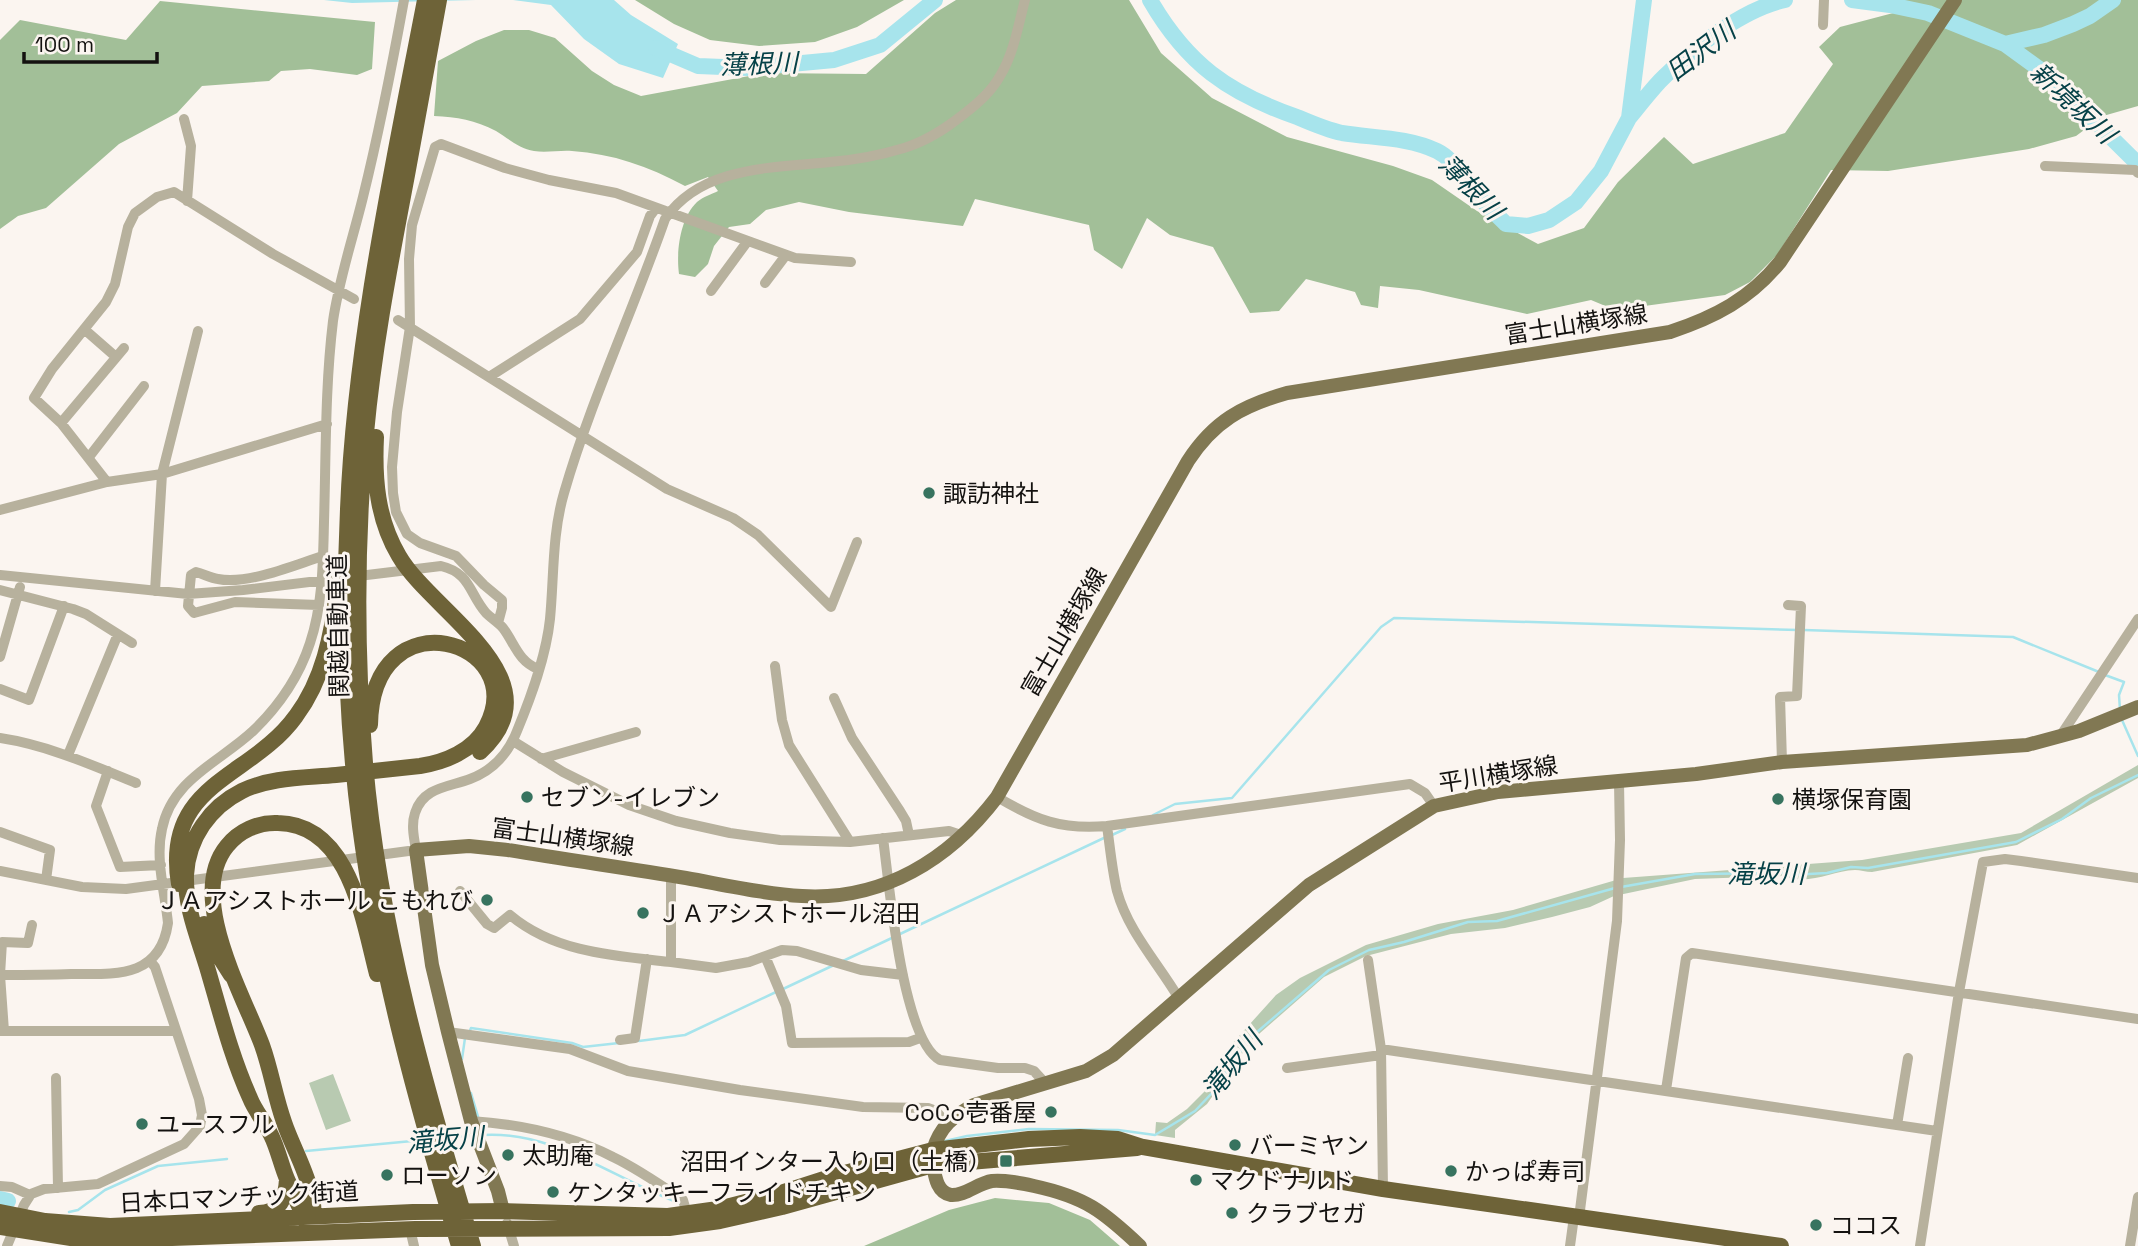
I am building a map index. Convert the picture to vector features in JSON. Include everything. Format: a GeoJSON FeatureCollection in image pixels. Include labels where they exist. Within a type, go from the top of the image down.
{"type":"FeatureCollection","features":[{"type":"Feature","properties":{"kind":"highway","name":"関越自動車道"},"geometry":{"type":"LineString","coordinates":[[425,0],[365,444],[359,632],[365,765],[398,964],[435,1120],[473,1246]]}},
{"type":"Feature","properties":{"kind":"highway","name":"関越自動車道"},"geometry":{"type":"LineString","coordinates":[[439,0],[413,101],[362,352],[353,433],[345,568],[346,648],[353,766],[371,896],[397,1021],[421,1118],[459,1246]]}},
{"type":"Feature","properties":{"kind":"highway"},"geometry":{"type":"LineString","coordinates":[[195,932],[188,901],[186,873],[197,835],[211,815],[240,792],[264,783],[439,772],[473,757],[495,734],[502,718],[505,697],[500,675],[489,654],[410,575],[392,544],[382,517],[375,460],[381,343],[388,281]]}},
{"type":"Feature","properties":{"kind":"highway"},"geometry":{"type":"LineString","coordinates":[[309,1217],[287,1178],[271,1135],[250,1099],[184,904],[176,860],[181,832],[199,799],[215,783],[285,730],[312,689],[324,658],[333,622],[353,433]]}},
{"type":"Feature","properties":{"kind":"highway"},"geometry":{"type":"LineString","coordinates":[[392,774],[455,756],[482,734],[492,713],[493,692],[486,671],[472,654],[463,648],[432,642],[410,647],[400,653],[379,681],[372,707],[372,760],[398,964]]}},
{"type":"Feature","properties":{"kind":"highway"},"geometry":{"type":"LineString","coordinates":[[311,1233],[309,1217],[313,1198],[283,1120],[267,1058],[254,1023],[232,975],[210,942],[197,900],[196,872],[207,837],[234,807],[258,795],[335,780]]}},
{"type":"Feature","properties":{"kind":"highway"},"geometry":{"type":"LineString","coordinates":[[232,975],[211,897],[213,875],[221,855],[236,837],[257,825],[293,825],[316,835],[334,852],[349,877],[401,1060],[421,1118]]}},
{"type":"Feature","properties":{"kind":"highway","name":"日本ロマンチック街道"},"geometry":{"type":"LineString","coordinates":[[11,1224],[75,1225],[159,1236],[202,1222],[414,1212],[501,1211],[635,1216],[687,1213],[718,1209],[833,1176],[1029,1139],[1080,1137],[1118,1139],[1143,1147],[1383,1189],[1781,1246]]}},
{"type":"Feature","properties":{"kind":"highway","name":"日本ロマンチック街道"},"geometry":{"type":"LineString","coordinates":[[0,1212],[11,1224],[58,1241],[413,1229],[669,1228],[720,1222],[782,1207],[933,1157]]}},
{"type":"Feature","properties":{"kind":"highway"},"geometry":{"type":"LineString","coordinates":[[202,1222],[215,1217],[274,1211],[285,1196],[287,1178]]}},
{"type":"Feature","properties":{"kind":"main road","name":"富士山横塚線"},"geometry":{"type":"LineString","coordinates":[[411,850],[460,846],[486,848],[803,896],[857,893],[889,883],[930,862],[964,836],[997,797],[1188,461],[1202,442],[1230,416],[1243,408],[1287,393],[1670,332],[1701,322],[1737,302],[1763,283],[1802,230],[1955,0]]}},
{"type":"Feature","properties":{"kind":"main road","name":"平川横塚線"},"geometry":{"type":"LineString","coordinates":[[946,1123],[959,1112],[974,1105],[1086,1072],[1100,1064],[1309,885],[1434,806],[1498,792],[1696,774],[1782,762],[2027,745],[2059,738],[2138,707]]}},
{"type":"Feature","properties":{"kind":"main road"},"geometry":{"type":"LineString","coordinates":[[411,850],[432,965],[448,1032],[474,1130],[498,1191],[501,1211]]}},
{"type":"Feature","properties":{"kind":"main road"},"geometry":{"type":"LineString","coordinates":[[946,1123],[937,1136],[933,1157],[936,1183],[946,1193],[952,1195],[987,1182],[999,1181],[1017,1182],[1078,1198],[1104,1214],[1140,1246]]}},
{"type":"Feature","properties":{"kind":"street"},"geometry":{"type":"LineString","coordinates":[[0,975],[119,974],[150,961],[167,934],[169,923],[159,846],[167,809],[178,792],[192,778],[251,732],[289,688],[307,653],[318,605],[323,556],[329,355],[334,317],[386,96],[404,0]]}},
{"type":"Feature","properties":{"kind":"street"},"geometry":{"type":"LineString","coordinates":[[0,871],[97,889],[140,888],[411,850],[413,821],[421,800],[436,789],[472,778],[490,768],[503,757],[513,741],[538,669],[550,622],[560,512],[582,437],[666,219],[680,201],[720,178],[750,169],[834,162],[893,151],[932,137],[978,103],[994,86],[1010,57],[1025,0]]}},
{"type":"Feature","properties":{"kind":"street"},"geometry":{"type":"LineString","coordinates":[[1823,25],[1824,0]]}},
{"type":"Feature","properties":{"kind":"street"},"geometry":{"type":"LineString","coordinates":[[184,119],[191,146],[187,201]]}},
{"type":"Feature","properties":{"kind":"street"},"geometry":{"type":"LineString","coordinates":[[498,623],[503,604],[499,597],[456,556],[409,537],[396,512],[392,467],[400,378],[410,327],[409,259],[412,225],[437,145],[549,180],[616,192],[795,258],[851,262]]}},
{"type":"Feature","properties":{"kind":"street"},"geometry":{"type":"LineString","coordinates":[[2045,166],[2135,170],[2138,173]]}},
{"type":"Feature","properties":{"kind":"street"},"geometry":{"type":"LineString","coordinates":[[107,482],[61,423],[34,398],[52,369],[106,302],[115,284],[128,228],[135,213],[157,197],[174,192],[354,299]]}},
{"type":"Feature","properties":{"kind":"street"},"geometry":{"type":"LineString","coordinates":[[489,377],[579,319],[637,252],[650,216],[658,208]]}},
{"type":"Feature","properties":{"kind":"street"},"geometry":{"type":"LineString","coordinates":[[711,291],[747,242]]}},
{"type":"Feature","properties":{"kind":"street"},"geometry":{"type":"LineString","coordinates":[[765,283],[786,255]]}},
{"type":"Feature","properties":{"kind":"street"},"geometry":{"type":"LineString","coordinates":[[398,320],[667,488],[733,518],[758,535],[831,607],[857,542]]}},
{"type":"Feature","properties":{"kind":"street"},"geometry":{"type":"LineString","coordinates":[[61,423],[120,353],[84,329]]}},
{"type":"Feature","properties":{"kind":"street"},"geometry":{"type":"LineString","coordinates":[[155,591],[162,474],[198,331]]}},
{"type":"Feature","properties":{"kind":"street"},"geometry":{"type":"LineString","coordinates":[[89,457],[144,386]]}},
{"type":"Feature","properties":{"kind":"street"},"geometry":{"type":"LineString","coordinates":[[0,510],[107,482],[162,474],[327,424]]}},
{"type":"Feature","properties":{"kind":"street"},"geometry":{"type":"LineString","coordinates":[[318,605],[235,602],[194,613],[188,609],[189,578],[193,572],[221,580],[242,578],[323,556]]}},
{"type":"Feature","properties":{"kind":"street"},"geometry":{"type":"LineString","coordinates":[[0,575],[188,594],[441,566],[459,573],[482,607],[498,623],[523,661],[538,669]]}},
{"type":"Feature","properties":{"kind":"street"},"geometry":{"type":"LineString","coordinates":[[0,657],[20,594],[19,577]]}},
{"type":"Feature","properties":{"kind":"street"},"geometry":{"type":"LineString","coordinates":[[0,590],[86,614],[132,643]]}},
{"type":"Feature","properties":{"kind":"street"},"geometry":{"type":"LineString","coordinates":[[1782,762],[1780,697],[1797,696],[1801,606],[1788,605]]}},
{"type":"Feature","properties":{"kind":"street"},"geometry":{"type":"LineString","coordinates":[[0,689],[29,700],[64,606]]}},
{"type":"Feature","properties":{"kind":"street"},"geometry":{"type":"LineString","coordinates":[[2059,738],[2138,619]]}},
{"type":"Feature","properties":{"kind":"street"},"geometry":{"type":"LineString","coordinates":[[68,755],[118,634]]}},
{"type":"Feature","properties":{"kind":"street"},"geometry":{"type":"LineString","coordinates":[[775,666],[782,720],[789,745],[850,842]]}},
{"type":"Feature","properties":{"kind":"street"},"geometry":{"type":"LineString","coordinates":[[834,698],[852,738],[906,821],[909,835]]}},
{"type":"Feature","properties":{"kind":"street"},"geometry":{"type":"LineString","coordinates":[[541,759],[636,732]]}},
{"type":"Feature","properties":{"kind":"street"},"geometry":{"type":"LineString","coordinates":[[0,738],[68,755],[136,782]]}},
{"type":"Feature","properties":{"kind":"street"},"geometry":{"type":"LineString","coordinates":[[513,741],[541,759],[620,800],[676,821],[766,839],[850,842],[950,831],[964,836]]}},
{"type":"Feature","properties":{"kind":"street"},"geometry":{"type":"LineString","coordinates":[[108,771],[96,806],[120,867],[161,864]]}},
{"type":"Feature","properties":{"kind":"street"},"geometry":{"type":"LineString","coordinates":[[1570,1246],[1573,1224],[1580,1210],[1618,896],[1619,782]]}},
{"type":"Feature","properties":{"kind":"street"},"geometry":{"type":"LineString","coordinates":[[997,797],[1054,824],[1075,828],[1410,784],[1425,793],[1434,806]]}},
{"type":"Feature","properties":{"kind":"street"},"geometry":{"type":"LineString","coordinates":[[1107,825],[1117,891],[1121,901],[1143,946],[1178,997]]}},
{"type":"Feature","properties":{"kind":"street"},"geometry":{"type":"LineString","coordinates":[[0,832],[50,850],[46,880]]}},
{"type":"Feature","properties":{"kind":"street"},"geometry":{"type":"LineString","coordinates":[[883,838],[903,975],[920,1038],[934,1057],[940,1060],[998,1068],[1025,1068],[1034,1072],[1045,1083]]}},
{"type":"Feature","properties":{"kind":"street"},"geometry":{"type":"LineString","coordinates":[[1920,1246],[1959,992],[1983,862],[2013,860],[2138,878]]}},
{"type":"Feature","properties":{"kind":"street"},"geometry":{"type":"LineString","coordinates":[[671,876],[671,962]]}},
{"type":"Feature","properties":{"kind":"street"},"geometry":{"type":"LineString","coordinates":[[460,891],[487,924],[494,928],[510,915],[522,925],[579,950],[599,955],[716,968],[749,962],[782,950],[797,951],[861,970],[903,975]]}},
{"type":"Feature","properties":{"kind":"street"},"geometry":{"type":"LineString","coordinates":[[32,925],[27,943],[2,942],[2,1031],[175,1031]]}},
{"type":"Feature","properties":{"kind":"street"},"geometry":{"type":"LineString","coordinates":[[1667,1090],[1686,958],[1689,954],[2138,1018]]}},
{"type":"Feature","properties":{"kind":"street"},"geometry":{"type":"LineString","coordinates":[[765,956],[786,1006],[793,1043],[909,1042],[920,1038]]}},
{"type":"Feature","properties":{"kind":"street"},"geometry":{"type":"LineString","coordinates":[[620,1040],[635,1038],[647,959]]}},
{"type":"Feature","properties":{"kind":"street"},"geometry":{"type":"LineString","coordinates":[[7,1246],[11,1224],[30,1195],[37,1191],[98,1184],[184,1144],[195,1135],[200,1126],[202,1115],[199,1099],[155,967],[150,961]]}},
{"type":"Feature","properties":{"kind":"street"},"geometry":{"type":"LineString","coordinates":[[1368,961],[1381,1052],[1383,1189]]}},
{"type":"Feature","properties":{"kind":"street"},"geometry":{"type":"LineString","coordinates":[[448,1032],[570,1049],[628,1071],[740,1090],[863,1107],[929,1108],[936,1111],[946,1123]]}},
{"type":"Feature","properties":{"kind":"street"},"geometry":{"type":"LineString","coordinates":[[1287,1068],[1381,1052],[1597,1080],[1937,1131]]}},
{"type":"Feature","properties":{"kind":"street"},"geometry":{"type":"LineString","coordinates":[[1897,1125],[1908,1058]]}},
{"type":"Feature","properties":{"kind":"street"},"geometry":{"type":"LineString","coordinates":[[56,1078],[58,1188]]}},
{"type":"Feature","properties":{"kind":"street"},"geometry":{"type":"LineString","coordinates":[[474,1130],[509,1124],[588,1145],[616,1158],[683,1200],[687,1213]]}},
{"type":"Feature","properties":{"kind":"street"},"geometry":{"type":"LineString","coordinates":[[0,1186],[12,1186],[30,1195]]}},
{"type":"Feature","properties":{"kind":"street"},"geometry":{"type":"LineString","coordinates":[[2130,1246],[2137,1204]]}},
{"type":"Feature","properties":{"kind":"street"},"geometry":{"type":"LineString","coordinates":[[501,1211],[514,1246]]}},
{"type":"Feature","properties":{"kind":"street"},"geometry":{"type":"LineString","coordinates":[[413,1229],[414,1246]]}},
{"type":"Feature","properties":{"kind":"green space"},"geometry":{"type":"Polygon","coordinates":[[[635,0],[904,0],[857,27],[815,42],[759,46],[710,40],[674,24],[635,0]]]}},
{"type":"Feature","properties":{"kind":"green space"},"geometry":{"type":"Polygon","coordinates":[[[956,0],[1129,0],[1161,53],[1212,98],[1287,137],[1393,166],[1432,180],[1477,211],[1538,244],[1584,228],[1618,182],[1664,137],[1693,164],[1785,133],[1833,64],[1819,47],[1840,27],[1897,12],[1902,0],[2138,0],[2138,106],[2103,116],[2076,136],[2029,149],[1888,171],[1831,170],[1777,255],[1750,282],[1725,295],[1615,310],[1591,300],[1527,314],[1419,290],[1380,286],[1378,308],[1361,305],[1355,292],[1306,279],[1279,311],[1250,313],[1213,247],[1170,235],[1147,218],[1122,269],[1094,250],[1089,225],[975,199],[963,226],[849,212],[799,202],[766,210],[750,224],[729,227],[714,246],[708,264],[695,277],[679,274],[679,246],[683,226],[691,209],[699,200],[718,191],[708,177],[685,186],[644,167],[616,158],[572,151],[529,150],[481,124],[434,116],[438,61],[504,30],[529,30],[555,38],[592,71],[614,85],[641,96],[766,73],[866,74],[935,13],[956,0]]]}},
{"type":"Feature","properties":{"kind":"green space"},"geometry":{"type":"Polygon","coordinates":[[[160,1],[375,22],[372,69],[357,75],[310,69],[281,71],[269,81],[202,86],[177,113],[119,144],[46,208],[18,216],[0,229],[0,40],[20,20],[126,40],[160,1]]]}},
{"type":"Feature","properties":{"kind":"green space"},"geometry":{"type":"Polygon","coordinates":[[[2138,765],[2138,778],[2017,845],[1872,872],[1846,871],[1811,879],[1783,876],[1695,879],[1614,896],[1590,907],[1505,928],[1451,934],[1366,956],[1324,977],[1251,1041],[1207,1104],[1175,1130],[1175,1138],[1155,1135],[1156,1122],[1167,1123],[1187,1109],[1210,1086],[1222,1055],[1276,995],[1300,978],[1366,945],[1438,924],[1513,910],[1623,878],[1862,860],[2021,833],[2138,765]]]}},
{"type":"Feature","properties":{"kind":"green space"},"geometry":{"type":"Polygon","coordinates":[[[333,1074],[351,1121],[326,1130],[309,1083],[333,1074]]]}},
{"type":"Feature","properties":{"kind":"green space"},"geometry":{"type":"Polygon","coordinates":[[[995,1198],[1049,1203],[1090,1220],[1120,1246],[864,1246],[949,1210],[995,1198]]]}},
{"type":"Feature","properties":{"kind":"water"},"geometry":{"type":"Polygon","coordinates":[[[324,0],[476,0],[352,3],[324,0]]]}},
{"type":"Feature","properties":{"kind":"water"},"geometry":{"type":"Polygon","coordinates":[[[513,0],[614,0],[631,15],[678,44],[663,78],[619,64],[584,39],[551,5],[513,0]]]}},
{"type":"Feature","properties":{"kind":"waterway","name":"薄根川"},"geometry":{"type":"LineString","coordinates":[[656,48],[698,66],[748,68],[834,60],[880,45],[935,0]]}},
{"type":"Feature","properties":{"kind":"waterway","name":"薄根川"},"geometry":{"type":"LineString","coordinates":[[1150,0],[1179,42],[1195,59],[1212,74],[1250,98],[1331,130],[1402,140],[1437,151],[1451,162],[1477,195],[1506,224],[1528,226],[1549,220],[1576,202],[1601,171],[1629,118],[1644,0]]}},
{"type":"Feature","properties":{"kind":"waterway","name":"田沢川"},"geometry":{"type":"LineString","coordinates":[[1629,118],[1660,81],[1705,41],[1753,11],[1785,0]]}},
{"type":"Feature","properties":{"kind":"waterway","name":"田沢川"},"geometry":{"type":"LineString","coordinates":[[1852,0],[1928,13],[2005,44],[2044,35],[2073,24],[2113,0]]}},
{"type":"Feature","properties":{"kind":"waterway","name":"新境坂川"},"geometry":{"type":"LineString","coordinates":[[2005,44],[2049,76],[2138,164]]}},
{"type":"Feature","properties":{"kind":"waterway"},"geometry":{"type":"LineString","coordinates":[[1153,815],[1175,804],[1232,798],[1381,627],[1394,618],[1798,630]]}},
{"type":"Feature","properties":{"kind":"waterway"},"geometry":{"type":"LineString","coordinates":[[1804,630],[2013,637],[2099,672]]}},
{"type":"Feature","properties":{"kind":"waterway"},"geometry":{"type":"LineString","coordinates":[[2105,675],[2124,682],[2119,695],[2120,710]]}},
{"type":"Feature","properties":{"kind":"waterway"},"geometry":{"type":"LineString","coordinates":[[2122,720],[2138,756]]}},
{"type":"Feature","properties":{"kind":"waterway","name":"滝坂川"},"geometry":{"type":"LineString","coordinates":[[1621,887],[1695,874],[1827,873],[2016,842],[2062,819],[2091,798],[2138,775]]}},
{"type":"Feature","properties":{"kind":"waterway"},"geometry":{"type":"LineString","coordinates":[[1112,835],[1125,829]]}},
{"type":"Feature","properties":{"kind":"waterway"},"geometry":{"type":"LineString","coordinates":[[900,934],[1106,837]]}},
{"type":"Feature","properties":{"kind":"waterway","name":"滝坂川"},"geometry":{"type":"LineString","coordinates":[[945,1141],[1029,1129],[1118,1130],[1155,1135],[1195,1111],[1212,1093],[1249,1039],[1329,970],[1369,950],[1468,922],[1497,921],[1615,888]]}},
{"type":"Feature","properties":{"kind":"waterway"},"geometry":{"type":"LineString","coordinates":[[843,961],[894,937]]}},
{"type":"Feature","properties":{"kind":"waterway"},"geometry":{"type":"LineString","coordinates":[[783,989],[834,965]]}},
{"type":"Feature","properties":{"kind":"waterway"},"geometry":{"type":"LineString","coordinates":[[639,1041],[685,1035],[776,992]]}},
{"type":"Feature","properties":{"kind":"waterway"},"geometry":{"type":"LineString","coordinates":[[469,1033],[471,1028],[572,1043],[583,1047],[619,1043]]}},
{"type":"Feature","properties":{"kind":"waterway"},"geometry":{"type":"LineString","coordinates":[[462,1059],[465,1038]]}},
{"type":"Feature","properties":{"kind":"waterway"},"geometry":{"type":"LineString","coordinates":[[471,1093],[479,1120]]}},
{"type":"Feature","properties":{"kind":"waterway","name":"滝坂川"},"geometry":{"type":"LineString","coordinates":[[447,1138],[472,1135]]}},
{"type":"Feature","properties":{"kind":"waterway","name":"滝坂川"},"geometry":{"type":"LineString","coordinates":[[482,1135],[534,1140],[559,1148],[679,1203]]}},
{"type":"Feature","properties":{"kind":"waterway","name":"滝坂川"},"geometry":{"type":"LineString","coordinates":[[306,1151],[423,1140]]}},
{"type":"Feature","properties":{"kind":"waterway","name":"滝坂川"},"geometry":{"type":"LineString","coordinates":[[69,1212],[78,1210],[105,1190],[158,1166],[227,1159]]}},
{"type":"Feature","properties":{"kind":"waterway","name":"滝坂川"},"geometry":{"type":"LineString","coordinates":[[0,1199],[8,1201]]}},
{"type":"Feature","properties":{"kind":"place","name":"諏訪神社"},"geometry":{"type":"Point","coordinates":[929,493]}},
{"type":"Feature","properties":{"kind":"place","name":"セブン-イレブン"},"geometry":{"type":"Point","coordinates":[527,797]}},
{"type":"Feature","properties":{"kind":"place","name":"横塚保育園"},"geometry":{"type":"Point","coordinates":[1778,799]}},
{"type":"Feature","properties":{"kind":"place","name":"ＪＡアシストホール こもれび"},"geometry":{"type":"Point","coordinates":[487,900]}},
{"type":"Feature","properties":{"kind":"place","name":"ＪＡアシストホール沼田"},"geometry":{"type":"Point","coordinates":[643,913]}},
{"type":"Feature","properties":{"kind":"place","name":"CoCo壱番屋"},"geometry":{"type":"Point","coordinates":[1051,1112]}},
{"type":"Feature","properties":{"kind":"place","name":"ユースフル"},"geometry":{"type":"Point","coordinates":[142,1124]}},
{"type":"Feature","properties":{"kind":"place","name":"バーミヤン"},"geometry":{"type":"Point","coordinates":[1235,1145]}},
{"type":"Feature","properties":{"kind":"place","name":"太助庵"},"geometry":{"type":"Point","coordinates":[508,1155]}},
{"type":"Feature","properties":{"kind":"place","name":"沼田インター入り口（土橋）"},"geometry":{"type":"Point","coordinates":[1006,1161]}},
{"type":"Feature","properties":{"kind":"place","name":"かっぱ寿司"},"geometry":{"type":"Point","coordinates":[1451,1171]}},
{"type":"Feature","properties":{"kind":"place","name":"ローソン"},"geometry":{"type":"Point","coordinates":[387,1175]}},
{"type":"Feature","properties":{"kind":"place","name":"マクドナルド"},"geometry":{"type":"Point","coordinates":[1196,1180]}},
{"type":"Feature","properties":{"kind":"place","name":"ケンタッキーフライドチキン"},"geometry":{"type":"Point","coordinates":[553,1192]}},
{"type":"Feature","properties":{"kind":"place","name":"クラブセガ"},"geometry":{"type":"Point","coordinates":[1232,1213]}},
{"type":"Feature","properties":{"kind":"place","name":"ココス"},"geometry":{"type":"Point","coordinates":[1816,1225]}}]}
